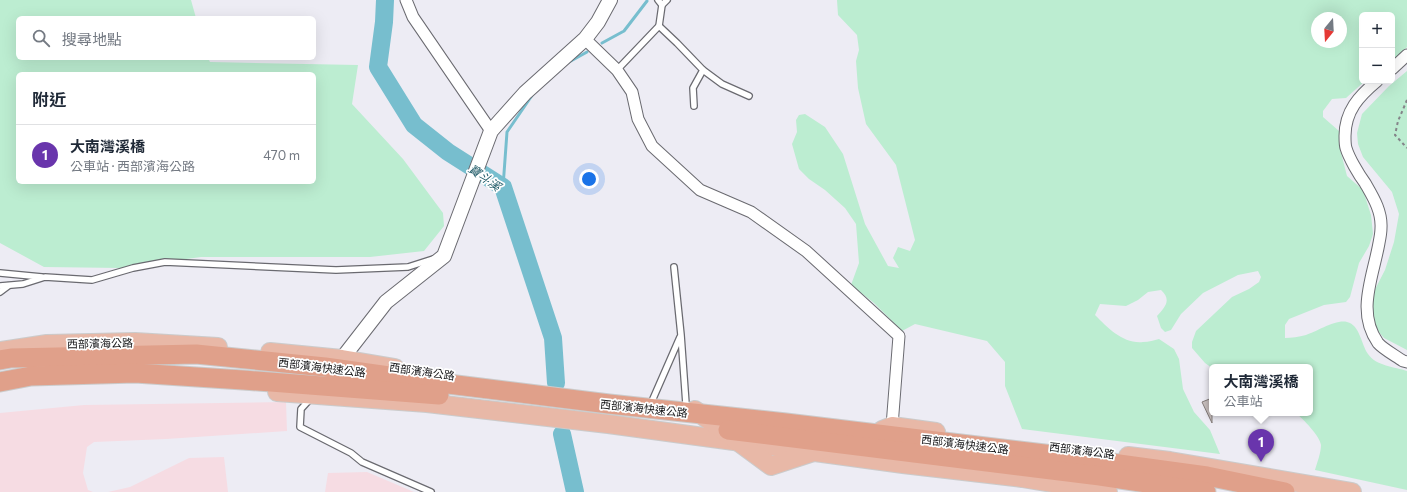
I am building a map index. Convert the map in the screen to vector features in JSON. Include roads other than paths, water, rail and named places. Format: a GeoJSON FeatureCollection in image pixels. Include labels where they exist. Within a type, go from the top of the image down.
{"type":"FeatureCollection","features":[{"type":"Feature","properties":{"kind":"highway","name":"西部濱海快速公路"},"geometry":{"type":"LineString","coordinates":[[0,360],[11,358],[196,354],[325,367],[431,388],[609,410],[1100,476],[1206,492]]}},
{"type":"Feature","properties":{"kind":"highway","name":"西部濱海快速公路"},"geometry":{"type":"LineString","coordinates":[[0,382],[31,376],[135,373],[243,380],[431,388]]}},
{"type":"Feature","properties":{"kind":"highway","name":"西部濱海快速公路"},"geometry":{"type":"LineString","coordinates":[[609,410],[802,425],[1061,456],[1207,476],[1285,492]]}},
{"type":"Feature","properties":{"kind":"main road","name":"西部濱海公路"},"geometry":{"type":"LineString","coordinates":[[0,351],[47,344],[135,342],[193,344],[341,360],[432,373],[686,404],[771,466],[892,426],[1170,461],[1352,492]]}},
{"type":"Feature","properties":{"kind":"main road"},"geometry":{"type":"LineString","coordinates":[[0,391],[61,379],[198,384],[427,403],[608,424],[895,463],[1022,478],[1108,492]]}},
{"type":"Feature","properties":{"kind":"street"},"geometry":{"type":"LineString","coordinates":[[406,0],[413,17],[491,133]]}},
{"type":"Feature","properties":{"kind":"street"},"geometry":{"type":"LineString","coordinates":[[341,360],[386,302],[444,256],[491,133],[525,93],[585,39],[598,22],[610,0]]}},
{"type":"Feature","properties":{"kind":"street"},"geometry":{"type":"LineString","coordinates":[[585,39],[617,70],[632,92],[638,119],[652,146],[700,190],[751,212],[806,251],[899,336],[892,426]]}},
{"type":"Feature","properties":{"kind":"street"},"geometry":{"type":"LineString","coordinates":[[1395,66],[1407,55]]}},
{"type":"Feature","properties":{"kind":"street"},"geometry":{"type":"LineString","coordinates":[[1374,84],[1359,98],[1350,110],[1345,126],[1346,148],[1375,199],[1379,212],[1381,228],[1369,285],[1366,310],[1369,324],[1379,344],[1403,361],[1407,362]]}},
{"type":"Feature","properties":{"kind":"lane"},"geometry":{"type":"LineString","coordinates":[[617,70],[660,26],[660,2],[667,0]]}},
{"type":"Feature","properties":{"kind":"lane"},"geometry":{"type":"LineString","coordinates":[[660,26],[703,70],[722,84],[749,96]]}},
{"type":"Feature","properties":{"kind":"lane"},"geometry":{"type":"LineString","coordinates":[[694,106],[693,88],[703,70]]}},
{"type":"Feature","properties":{"kind":"lane"},"geometry":{"type":"LineString","coordinates":[[0,273],[92,280],[133,268],[165,262],[336,270],[408,267],[444,256]]}},
{"type":"Feature","properties":{"kind":"lane"},"geometry":{"type":"LineString","coordinates":[[674,267],[686,404]]}},
{"type":"Feature","properties":{"kind":"lane"},"geometry":{"type":"LineString","coordinates":[[0,286],[23,284],[45,277]]}},
{"type":"Feature","properties":{"kind":"lane"},"geometry":{"type":"LineString","coordinates":[[0,292],[8,286]]}},
{"type":"Feature","properties":{"kind":"lane"},"geometry":{"type":"LineString","coordinates":[[652,401],[681,335]]}},
{"type":"Feature","properties":{"kind":"lane"},"geometry":{"type":"LineString","coordinates":[[315,394],[302,409],[300,427],[351,453],[362,462],[432,492]]}},
{"type":"Feature","properties":{"kind":"waterway","name":"寶斗溪"},"geometry":{"type":"LineString","coordinates":[[385,0],[384,22],[378,67],[414,125],[448,152],[503,187],[553,338],[556,383]]}},
{"type":"Feature","properties":{"kind":"waterway"},"geometry":{"type":"LineString","coordinates":[[602,43],[624,31],[647,1]]}},
{"type":"Feature","properties":{"kind":"waterway"},"geometry":{"type":"LineString","coordinates":[[569,62],[587,52]]}},
{"type":"Feature","properties":{"kind":"waterway"},"geometry":{"type":"LineString","coordinates":[[503,187],[507,132],[533,94]]}},
{"type":"Feature","properties":{"kind":"waterway","name":"寶斗溪"},"geometry":{"type":"LineString","coordinates":[[562,434],[575,492]]}},
{"type":"Feature","properties":{"kind":"place","name":"大南灣溪橋"},"geometry":{"type":"Point","coordinates":[1261,462]}}]}
